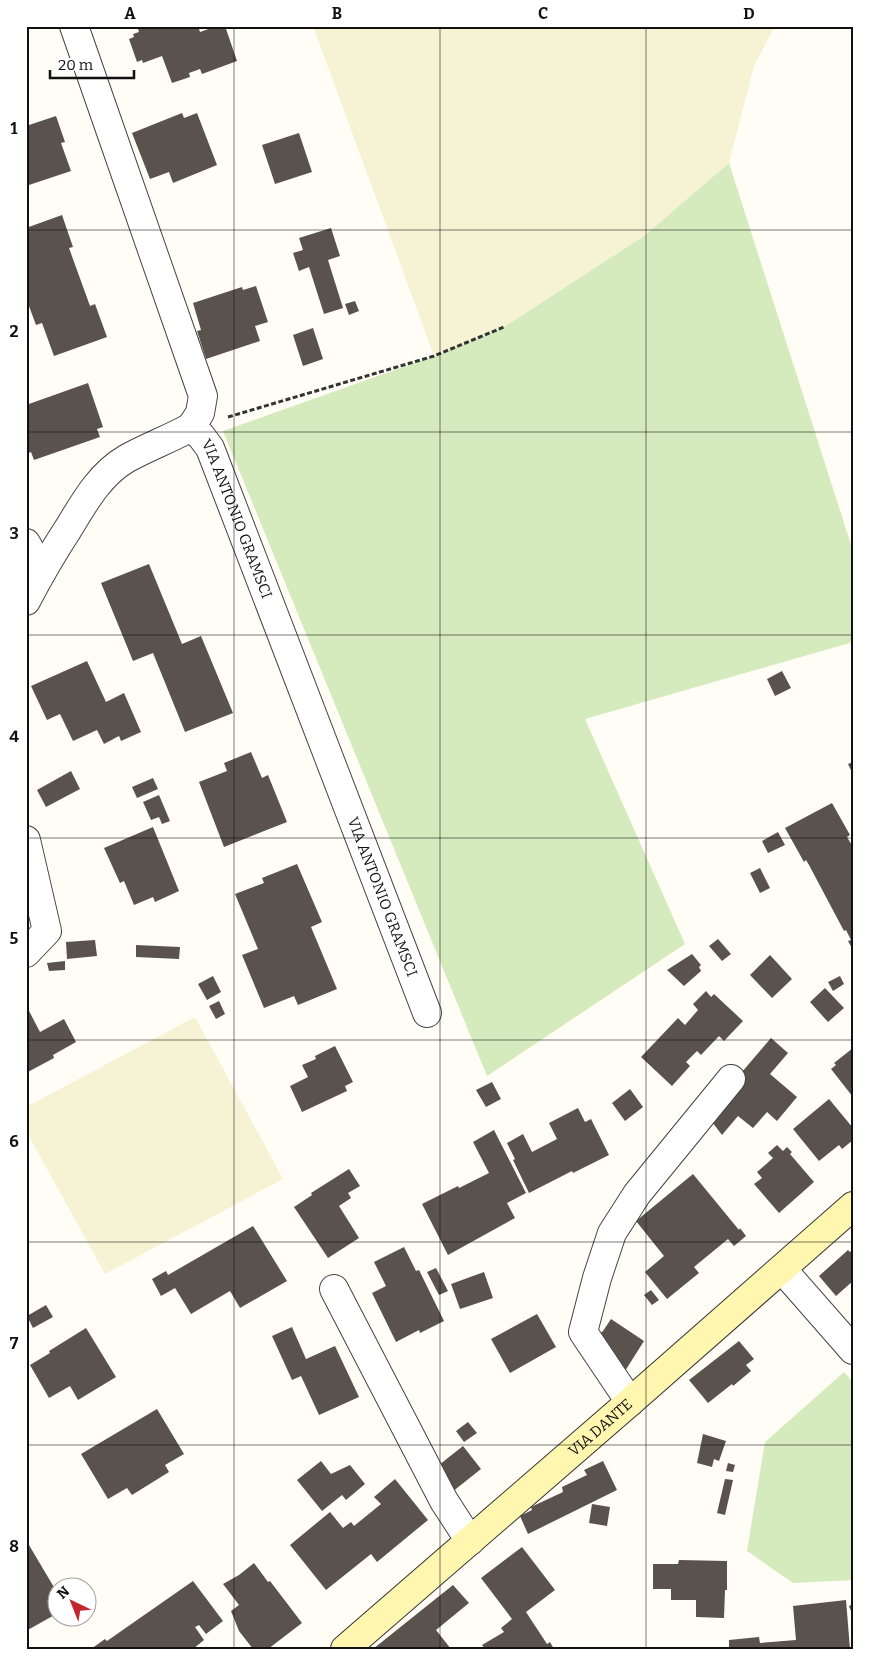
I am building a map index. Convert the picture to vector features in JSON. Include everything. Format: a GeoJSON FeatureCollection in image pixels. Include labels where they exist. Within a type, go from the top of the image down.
{"type":"FeatureCollection","features":[{"type":"Feature","properties":{"kind":"street","name":"VIA ANTONIO GRAMSCI"},"geometry":{"type":"LineString","coordinates":[[74,26],[203,396],[200,413],[191,427],[210,448],[427,1013]]}},
{"type":"Feature","properties":{"kind":"street"},"geometry":{"type":"LineString","coordinates":[[26,601],[42,571],[92,491],[107,474],[126,459],[171,439],[191,427]]}},
{"type":"Feature","properties":{"kind":"street"},"geometry":{"type":"LineString","coordinates":[[26,543],[42,571]]}},
{"type":"Feature","properties":{"kind":"street"},"geometry":{"type":"LineString","coordinates":[[26,840],[47,931],[26,953]]}},
{"type":"Feature","properties":{"kind":"street"},"geometry":{"type":"LineString","coordinates":[[630,1402],[583,1332],[596,1278],[612,1233],[637,1194],[731,1080]]}},
{"type":"Feature","properties":{"kind":"street","name":"VIA DANTE"},"geometry":{"type":"LineString","coordinates":[[345,1649],[782,1270],[853,1206]]}},
{"type":"Feature","properties":{"kind":"street"},"geometry":{"type":"LineString","coordinates":[[782,1270],[853,1350]]}},
{"type":"Feature","properties":{"kind":"street"},"geometry":{"type":"LineString","coordinates":[[334,1288],[444,1501],[470,1541]]}},
{"type":"Feature","properties":{"kind":"path"},"geometry":{"type":"LineString","coordinates":[[191,427],[434,356],[504,327]]}},
{"type":"Feature","properties":{"kind":"shaded area"},"geometry":{"type":"Polygon","coordinates":[[[313,26],[775,26],[754,66],[729,163],[644,236],[504,327],[434,356],[313,26]]]}},
{"type":"Feature","properties":{"kind":"shaded area"},"geometry":{"type":"Polygon","coordinates":[[[195,1017],[283,1179],[105,1274],[26,1131],[26,1107],[195,1017]]]}},
{"type":"Feature","properties":{"kind":"green space"},"geometry":{"type":"Polygon","coordinates":[[[729,163],[853,551],[853,642],[585,719],[685,944],[487,1076],[223,431],[434,356],[504,327],[644,236],[729,163]]]}},
{"type":"Feature","properties":{"kind":"green space"},"geometry":{"type":"Polygon","coordinates":[[[844,1372],[853,1382],[853,1580],[793,1583],[747,1551],[765,1442],[844,1372]]]}},
{"type":"Feature","properties":{"kind":"building"},"geometry":{"type":"Polygon","coordinates":[[[137,26],[184,26],[184,29],[198,26],[200,32],[217,26],[225,26],[237,61],[202,74],[200,69],[189,73],[190,77],[172,83],[162,56],[143,63],[142,60],[137,62],[129,39],[134,37],[133,34],[139,32],[137,26]]]}},
{"type":"Feature","properties":{"kind":"building"},"geometry":{"type":"Polygon","coordinates":[[[182,113],[184,118],[197,113],[217,165],[173,183],[169,172],[150,179],[132,133],[182,113]]]}},
{"type":"Feature","properties":{"kind":"building"},"geometry":{"type":"Polygon","coordinates":[[[56,116],[65,142],[61,143],[71,171],[26,186],[26,126],[56,116]]]}},
{"type":"Feature","properties":{"kind":"building"},"geometry":{"type":"Polygon","coordinates":[[[299,133],[312,172],[275,184],[262,145],[299,133]]]}},
{"type":"Feature","properties":{"kind":"building"},"geometry":{"type":"Polygon","coordinates":[[[62,215],[73,247],[69,248],[90,306],[95,304],[107,337],[54,356],[42,323],[36,325],[26,298],[26,228],[62,215]]]}},
{"type":"Feature","properties":{"kind":"building"},"geometry":{"type":"Polygon","coordinates":[[[331,228],[340,256],[328,260],[343,308],[324,314],[309,267],[299,271],[293,253],[303,250],[299,238],[331,228]]]}},
{"type":"Feature","properties":{"kind":"building"},"geometry":{"type":"Polygon","coordinates":[[[256,286],[268,322],[255,326],[260,341],[206,359],[197,331],[201,330],[193,303],[242,287],[243,290],[256,286]]]}},
{"type":"Feature","properties":{"kind":"building"},"geometry":{"type":"Polygon","coordinates":[[[355,301],[359,311],[349,315],[345,304],[355,301]]]}},
{"type":"Feature","properties":{"kind":"building"},"geometry":{"type":"Polygon","coordinates":[[[313,328],[323,359],[303,366],[293,335],[313,328]]]}},
{"type":"Feature","properties":{"kind":"building"},"geometry":{"type":"Polygon","coordinates":[[[88,383],[103,427],[97,429],[100,437],[34,460],[31,452],[26,454],[26,405],[88,383]]]}},
{"type":"Feature","properties":{"kind":"building"},"geometry":{"type":"Polygon","coordinates":[[[149,564],[182,644],[201,636],[233,713],[185,732],[153,653],[133,661],[101,583],[149,564]]]}},
{"type":"Feature","properties":{"kind":"building"},"geometry":{"type":"Polygon","coordinates":[[[87,661],[106,702],[124,693],[141,732],[121,741],[119,736],[104,744],[97,730],[73,741],[60,714],[47,720],[31,686],[87,661]]]}},
{"type":"Feature","properties":{"kind":"building"},"geometry":{"type":"Polygon","coordinates":[[[782,671],[791,688],[775,696],[767,679],[782,671]]]}},
{"type":"Feature","properties":{"kind":"building"},"geometry":{"type":"Polygon","coordinates":[[[251,752],[262,778],[268,775],[287,822],[224,847],[199,782],[227,771],[224,763],[251,752]]]}},
{"type":"Feature","properties":{"kind":"building"},"geometry":{"type":"Polygon","coordinates":[[[853,762],[853,774],[848,764],[853,762]]]}},
{"type":"Feature","properties":{"kind":"building"},"geometry":{"type":"Polygon","coordinates":[[[71,771],[80,789],[46,807],[37,790],[71,771]]]}},
{"type":"Feature","properties":{"kind":"building"},"geometry":{"type":"Polygon","coordinates":[[[153,778],[158,789],[137,798],[132,787],[153,778]]]}},
{"type":"Feature","properties":{"kind":"building"},"geometry":{"type":"Polygon","coordinates":[[[159,795],[170,821],[162,824],[159,817],[151,820],[143,802],[159,795]]]}},
{"type":"Feature","properties":{"kind":"building"},"geometry":{"type":"Polygon","coordinates":[[[832,803],[850,835],[847,837],[853,847],[853,950],[848,941],[851,940],[846,930],[844,931],[809,865],[806,860],[804,862],[785,828],[832,803]]]}},
{"type":"Feature","properties":{"kind":"building"},"geometry":{"type":"Polygon","coordinates":[[[153,827],[179,891],[155,902],[153,897],[134,905],[124,881],[120,883],[104,848],[153,827]]]}},
{"type":"Feature","properties":{"kind":"building"},"geometry":{"type":"Polygon","coordinates":[[[778,832],[785,845],[768,853],[762,841],[778,832]]]}},
{"type":"Feature","properties":{"kind":"building"},"geometry":{"type":"Polygon","coordinates":[[[297,864],[322,922],[311,927],[337,989],[298,1005],[294,996],[264,1008],[242,955],[258,949],[235,894],[264,883],[262,878],[297,864]]]}},
{"type":"Feature","properties":{"kind":"building"},"geometry":{"type":"Polygon","coordinates":[[[760,868],[770,888],[760,893],[750,873],[760,868]]]}},
{"type":"Feature","properties":{"kind":"building"},"geometry":{"type":"Polygon","coordinates":[[[718,939],[731,954],[722,961],[709,946],[718,939]]]}},
{"type":"Feature","properties":{"kind":"building"},"geometry":{"type":"Polygon","coordinates":[[[95,940],[97,956],[67,959],[66,942],[95,940]]]}},
{"type":"Feature","properties":{"kind":"building"},"geometry":{"type":"Polygon","coordinates":[[[136,945],[180,947],[179,959],[136,957],[136,945]]]}},
{"type":"Feature","properties":{"kind":"building"},"geometry":{"type":"Polygon","coordinates":[[[692,954],[701,965],[699,967],[701,971],[684,986],[667,970],[692,954]]]}},
{"type":"Feature","properties":{"kind":"building"},"geometry":{"type":"Polygon","coordinates":[[[770,955],[792,979],[772,998],[750,975],[770,955]]]}},
{"type":"Feature","properties":{"kind":"building"},"geometry":{"type":"Polygon","coordinates":[[[65,961],[65,970],[49,971],[47,963],[65,961]]]}},
{"type":"Feature","properties":{"kind":"building"},"geometry":{"type":"Polygon","coordinates":[[[213,976],[221,992],[207,1000],[198,984],[213,976]]]}},
{"type":"Feature","properties":{"kind":"building"},"geometry":{"type":"Polygon","coordinates":[[[840,976],[844,984],[833,991],[828,982],[840,976]]]}},
{"type":"Feature","properties":{"kind":"building"},"geometry":{"type":"Polygon","coordinates":[[[825,988],[844,1008],[828,1022],[810,1002],[825,988]]]}},
{"type":"Feature","properties":{"kind":"building"},"geometry":{"type":"Polygon","coordinates":[[[706,991],[711,997],[714,994],[743,1021],[724,1041],[719,1036],[701,1055],[697,1051],[686,1062],[690,1066],[672,1086],[641,1057],[678,1018],[685,1025],[698,1010],[693,1004],[706,991]]]}},
{"type":"Feature","properties":{"kind":"building"},"geometry":{"type":"Polygon","coordinates":[[[219,1001],[225,1014],[216,1019],[209,1006],[219,1001]]]}},
{"type":"Feature","properties":{"kind":"building"},"geometry":{"type":"Polygon","coordinates":[[[28,1009],[40,1032],[64,1019],[76,1042],[53,1055],[54,1058],[26,1073],[26,1010],[28,1009]]]}},
{"type":"Feature","properties":{"kind":"building"},"geometry":{"type":"Polygon","coordinates":[[[771,1038],[788,1053],[770,1074],[797,1097],[777,1121],[767,1112],[753,1128],[738,1116],[722,1135],[706,1114],[771,1038]]]}},
{"type":"Feature","properties":{"kind":"building"},"geometry":{"type":"Polygon","coordinates":[[[335,1046],[353,1082],[345,1086],[347,1091],[302,1112],[290,1086],[308,1077],[302,1065],[316,1059],[315,1056],[335,1046]]]}},
{"type":"Feature","properties":{"kind":"building"},"geometry":{"type":"Polygon","coordinates":[[[853,1048],[853,1097],[831,1069],[836,1065],[834,1063],[853,1048]]]}},
{"type":"Feature","properties":{"kind":"building"},"geometry":{"type":"Polygon","coordinates":[[[492,1082],[501,1099],[486,1107],[476,1090],[492,1082]]]}},
{"type":"Feature","properties":{"kind":"building"},"geometry":{"type":"Polygon","coordinates":[[[630,1089],[643,1107],[625,1121],[612,1103],[630,1089]]]}},
{"type":"Feature","properties":{"kind":"building"},"geometry":{"type":"Polygon","coordinates":[[[829,1099],[853,1128],[853,1140],[842,1149],[839,1145],[819,1161],[793,1129],[829,1099]]]}},
{"type":"Feature","properties":{"kind":"building"},"geometry":{"type":"Polygon","coordinates":[[[578,1108],[585,1122],[591,1119],[609,1155],[529,1193],[507,1143],[523,1134],[532,1152],[557,1139],[549,1123],[578,1108]]]}},
{"type":"Feature","properties":{"kind":"building"},"geometry":{"type":"Polygon","coordinates":[[[494,1130],[526,1193],[507,1203],[515,1218],[448,1255],[422,1204],[489,1173],[473,1142],[494,1130]]]}},
{"type":"Feature","properties":{"kind":"building"},"geometry":{"type":"Polygon","coordinates":[[[777,1145],[783,1151],[787,1147],[792,1152],[790,1154],[814,1182],[779,1213],[754,1184],[762,1178],[757,1172],[773,1158],[768,1153],[777,1145]]]}},
{"type":"Feature","properties":{"kind":"building"},"geometry":{"type":"Polygon","coordinates":[[[349,1169],[360,1186],[348,1193],[351,1198],[339,1206],[359,1238],[328,1258],[294,1207],[312,1195],[311,1193],[349,1169]]]}},
{"type":"Feature","properties":{"kind":"building"},"geometry":{"type":"Polygon","coordinates":[[[693,1174],[746,1236],[734,1246],[728,1239],[694,1267],[699,1273],[667,1299],[645,1272],[664,1256],[636,1221],[693,1174]]]}},
{"type":"Feature","properties":{"kind":"building"},"geometry":{"type":"Polygon","coordinates":[[[253,1226],[287,1281],[240,1308],[230,1291],[191,1314],[175,1288],[161,1296],[152,1279],[166,1271],[168,1275],[253,1226]]]}},
{"type":"Feature","properties":{"kind":"building"},"geometry":{"type":"Polygon","coordinates":[[[404,1247],[416,1271],[419,1270],[444,1321],[420,1333],[419,1330],[396,1342],[372,1293],[386,1286],[374,1262],[404,1247]]]}},
{"type":"Feature","properties":{"kind":"building"},"geometry":{"type":"Polygon","coordinates":[[[853,1249],[853,1281],[836,1296],[819,1276],[848,1250],[850,1252],[853,1249]]]}},
{"type":"Feature","properties":{"kind":"building"},"geometry":{"type":"Polygon","coordinates":[[[436,1268],[448,1291],[439,1295],[427,1272],[436,1268]]]}},
{"type":"Feature","properties":{"kind":"building"},"geometry":{"type":"Polygon","coordinates":[[[484,1272],[493,1298],[460,1309],[451,1284],[484,1272]]]}},
{"type":"Feature","properties":{"kind":"building"},"geometry":{"type":"Polygon","coordinates":[[[651,1290],[659,1300],[652,1305],[644,1295],[651,1290]]]}},
{"type":"Feature","properties":{"kind":"building"},"geometry":{"type":"Polygon","coordinates":[[[46,1305],[53,1317],[33,1328],[27,1316],[46,1305]]]}},
{"type":"Feature","properties":{"kind":"building"},"geometry":{"type":"Polygon","coordinates":[[[537,1314],[556,1347],[510,1373],[491,1339],[537,1314]]]}},
{"type":"Feature","properties":{"kind":"building"},"geometry":{"type":"Polygon","coordinates":[[[611,1319],[644,1341],[625,1371],[594,1339],[603,1331],[611,1319]]]}},
{"type":"Feature","properties":{"kind":"building"},"geometry":{"type":"Polygon","coordinates":[[[292,1327],[306,1359],[335,1346],[359,1397],[319,1415],[301,1376],[292,1380],[272,1336],[292,1327]]]}},
{"type":"Feature","properties":{"kind":"building"},"geometry":{"type":"Polygon","coordinates":[[[86,1328],[116,1377],[78,1400],[70,1386],[49,1398],[30,1365],[86,1328]]]}},
{"type":"Feature","properties":{"kind":"building"},"geometry":{"type":"Polygon","coordinates":[[[739,1341],[754,1359],[746,1365],[751,1371],[708,1403],[689,1380],[739,1341]]]}},
{"type":"Feature","properties":{"kind":"building"},"geometry":{"type":"Polygon","coordinates":[[[157,1409],[184,1454],[165,1465],[169,1472],[132,1495],[127,1488],[108,1499],[81,1454],[157,1409]]]}},
{"type":"Feature","properties":{"kind":"building"},"geometry":{"type":"Polygon","coordinates":[[[468,1422],[477,1433],[464,1442],[456,1431],[468,1422]]]}},
{"type":"Feature","properties":{"kind":"building"},"geometry":{"type":"Polygon","coordinates":[[[703,1434],[726,1441],[719,1461],[714,1459],[712,1467],[697,1463],[703,1434]]]}},
{"type":"Feature","properties":{"kind":"building"},"geometry":{"type":"Polygon","coordinates":[[[463,1446],[481,1469],[447,1496],[439,1465],[463,1446]]]}},
{"type":"Feature","properties":{"kind":"building"},"geometry":{"type":"Polygon","coordinates":[[[321,1461],[331,1474],[350,1465],[365,1484],[346,1500],[342,1495],[322,1511],[297,1480],[321,1461]]]}},
{"type":"Feature","properties":{"kind":"building"},"geometry":{"type":"Polygon","coordinates":[[[603,1461],[617,1490],[528,1534],[520,1516],[532,1510],[531,1507],[563,1492],[562,1487],[587,1475],[584,1470],[603,1461]]]}},
{"type":"Feature","properties":{"kind":"building"},"geometry":{"type":"Polygon","coordinates":[[[728,1463],[735,1465],[733,1472],[726,1471],[728,1463]]]}},
{"type":"Feature","properties":{"kind":"building"},"geometry":{"type":"Polygon","coordinates":[[[395,1479],[428,1520],[377,1562],[371,1554],[326,1590],[290,1545],[330,1512],[343,1528],[351,1522],[354,1526],[381,1504],[374,1497],[395,1479]]]}},
{"type":"Feature","properties":{"kind":"building"},"geometry":{"type":"Polygon","coordinates":[[[725,1479],[733,1480],[725,1515],[717,1513],[725,1479]]]}},
{"type":"Feature","properties":{"kind":"building"},"geometry":{"type":"Polygon","coordinates":[[[592,1504],[610,1507],[607,1526],[589,1523],[592,1504]]]}},
{"type":"Feature","properties":{"kind":"building"},"geometry":{"type":"Polygon","coordinates":[[[26,1540],[49,1578],[48,1619],[26,1631],[26,1540]]]}},
{"type":"Feature","properties":{"kind":"building"},"geometry":{"type":"Polygon","coordinates":[[[522,1547],[555,1590],[526,1612],[547,1644],[550,1642],[554,1649],[485,1649],[482,1645],[504,1632],[501,1628],[512,1619],[481,1578],[522,1547]]]}},
{"type":"Feature","properties":{"kind":"building"},"geometry":{"type":"Polygon","coordinates":[[[679,1560],[727,1561],[727,1590],[725,1590],[724,1618],[696,1617],[696,1600],[671,1600],[671,1589],[653,1589],[653,1564],[678,1564],[679,1560]]]}},
{"type":"Feature","properties":{"kind":"building"},"geometry":{"type":"Polygon","coordinates":[[[254,1563],[302,1623],[268,1649],[253,1649],[239,1631],[231,1611],[239,1605],[223,1584],[239,1575],[254,1563]]]}},
{"type":"Feature","properties":{"kind":"building"},"geometry":{"type":"Polygon","coordinates":[[[193,1581],[223,1621],[206,1634],[199,1625],[195,1627],[204,1640],[193,1649],[91,1649],[105,1639],[107,1641],[193,1581]]]}},
{"type":"Feature","properties":{"kind":"building"},"geometry":{"type":"Polygon","coordinates":[[[453,1585],[469,1603],[436,1630],[451,1649],[373,1649],[453,1585]]]}},
{"type":"Feature","properties":{"kind":"building"},"geometry":{"type":"Polygon","coordinates":[[[846,1600],[850,1649],[729,1649],[729,1640],[759,1637],[760,1643],[796,1640],[793,1606],[846,1600]]]}},
{"type":"Feature","properties":{"kind":"building"},"geometry":{"type":"Polygon","coordinates":[[[853,1604],[853,1616],[849,1606],[853,1604]]]}}]}
